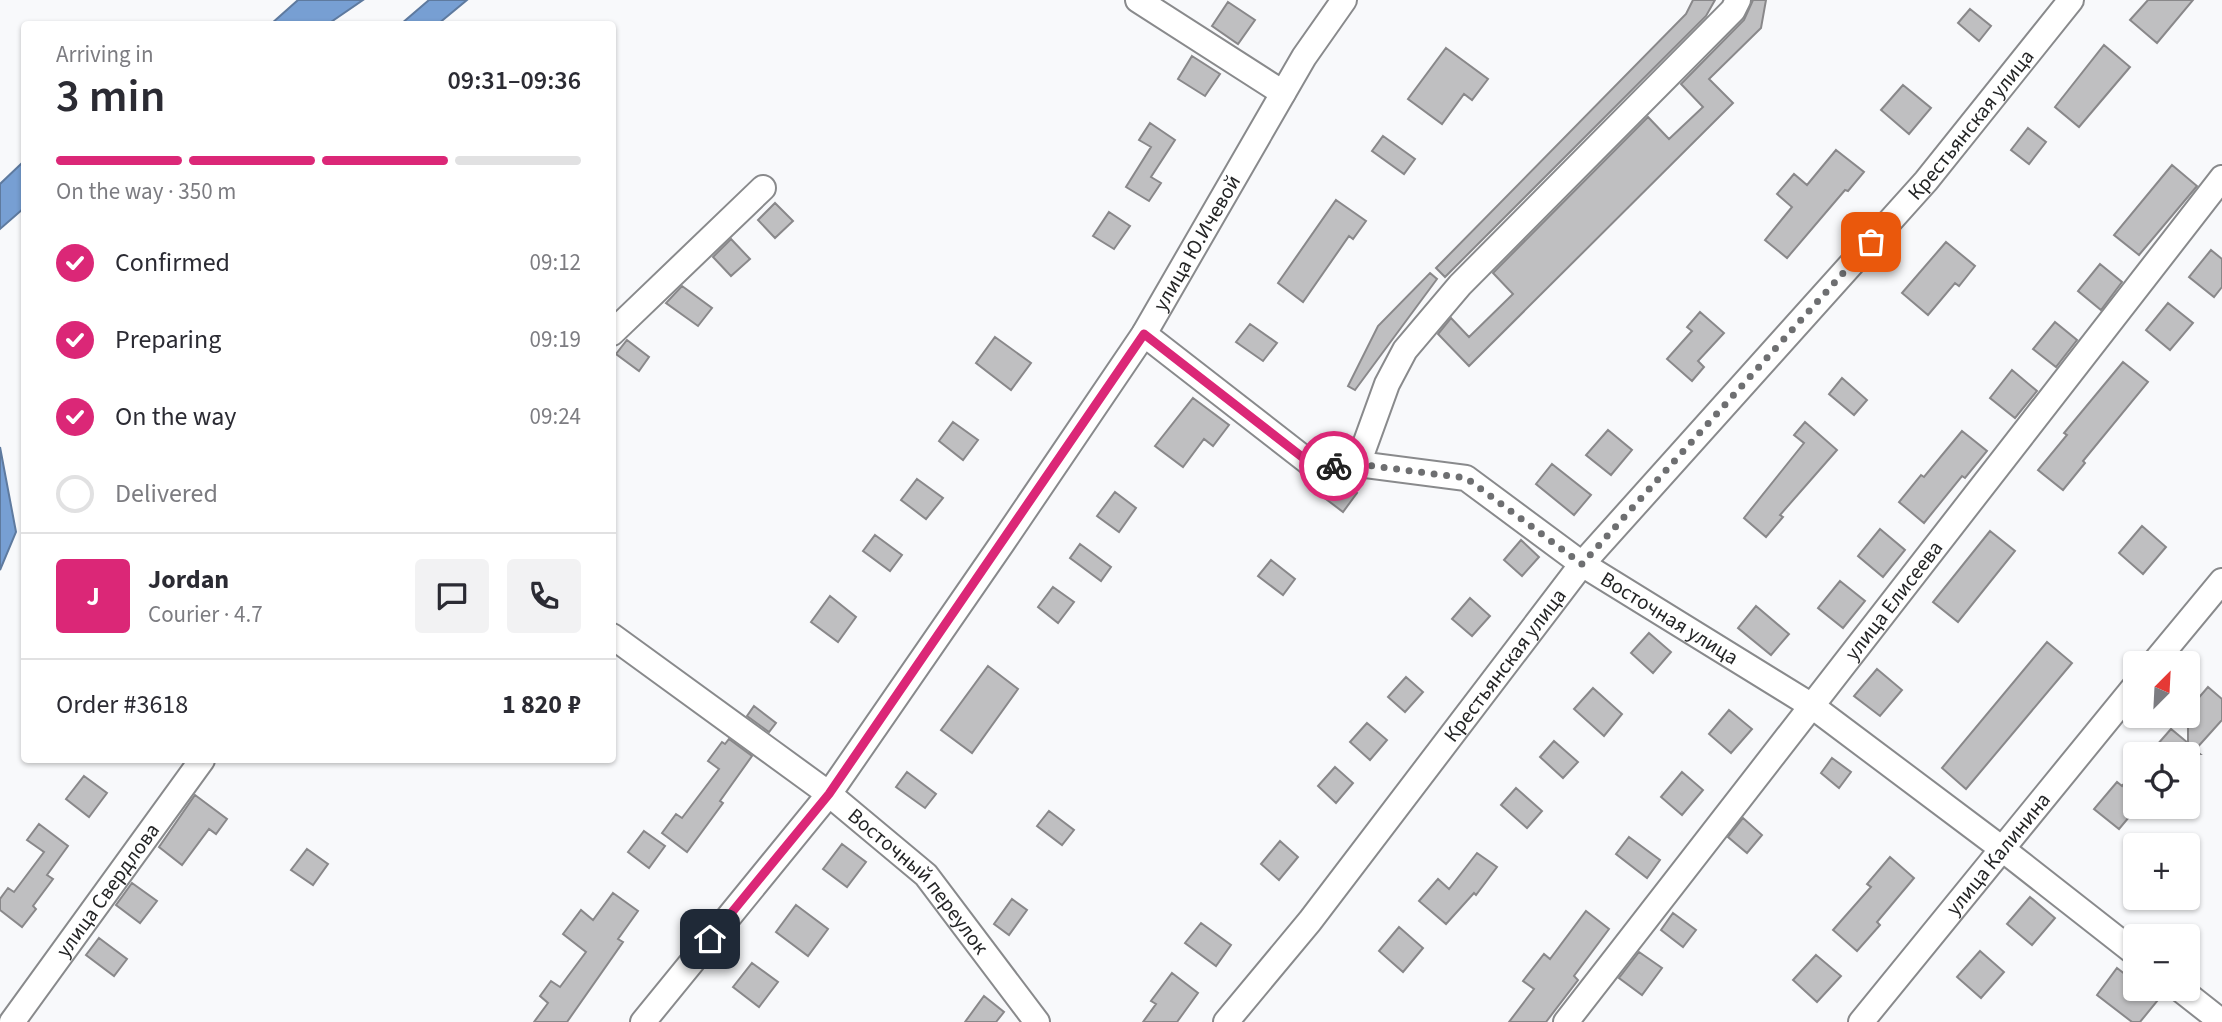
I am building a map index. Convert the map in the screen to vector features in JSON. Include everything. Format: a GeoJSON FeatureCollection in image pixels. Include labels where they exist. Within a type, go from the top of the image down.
{"type":"FeatureCollection","features":[{"type":"Feature","properties":{"kind":"street"},"geometry":{"type":"LineString","coordinates":[[1138,0],[1283,93]]}},
{"type":"Feature","properties":{"kind":"street","name":"улица Ю.Ичевой"},"geometry":{"type":"LineString","coordinates":[[643,1022],[829,794],[1144,334],[1304,57],[1344,0]]}},
{"type":"Feature","properties":{"kind":"street"},"geometry":{"type":"LineString","coordinates":[[1357,464],[1387,384],[1405,350],[1460,285],[1733,10],[1738,0]]}},
{"type":"Feature","properties":{"kind":"street","name":"Крестьянская улица"},"geometry":{"type":"LineString","coordinates":[[1226,1022],[1310,921],[1582,564],[1926,181],[2071,0]]}},
{"type":"Feature","properties":{"kind":"street","name":"улица Елисеева"},"geometry":{"type":"LineString","coordinates":[[1566,1022],[2222,178]]}},
{"type":"Feature","properties":{"kind":"street"},"geometry":{"type":"LineString","coordinates":[[616,329],[763,188]]}},
{"type":"Feature","properties":{"kind":"street","name":"Восточная улица"},"geometry":{"type":"LineString","coordinates":[[1144,334],[1315,467],[1357,464],[1466,478],[1582,564],[1812,706],[2123,944]]}},
{"type":"Feature","properties":{"kind":"street"},"geometry":{"type":"LineString","coordinates":[[2164,651],[2222,581]]}},
{"type":"Feature","properties":{"kind":"street","name":"Восточный переулок"},"geometry":{"type":"LineString","coordinates":[[616,639],[829,794],[926,875],[1037,1022]]}},
{"type":"Feature","properties":{"kind":"street","name":"улица Калинина"},"geometry":{"type":"LineString","coordinates":[[1861,1022],[2123,701]]}},
{"type":"Feature","properties":{"kind":"street","name":"улица Свердлова"},"geometry":{"type":"LineString","coordinates":[[12,1022],[200,763]]}},
{"type":"Feature","properties":{"kind":"street"},"geometry":{"type":"LineString","coordinates":[[2195,1001],[2222,1022]]}},
{"type":"Feature","properties":{"kind":"water"},"geometry":{"type":"Polygon","coordinates":[[[298,0],[363,0],[332,21],[274,21],[298,0]]]}},
{"type":"Feature","properties":{"kind":"water"},"geometry":{"type":"Polygon","coordinates":[[[429,0],[467,0],[442,21],[404,21],[429,0]]]}},
{"type":"Feature","properties":{"kind":"water"},"geometry":{"type":"Polygon","coordinates":[[[21,164],[21,211],[0,229],[0,184],[21,164]]]}},
{"type":"Feature","properties":{"kind":"water"},"geometry":{"type":"Polygon","coordinates":[[[0,447],[16,532],[0,570],[0,447]]]}},
{"type":"Feature","properties":{"kind":"building"},"geometry":{"type":"Polygon","coordinates":[[[1693,0],[1715,0],[1706,16],[1445,277],[1436,268],[1686,14],[1693,0]]]}},
{"type":"Feature","properties":{"kind":"building"},"geometry":{"type":"Polygon","coordinates":[[[1753,0],[1766,0],[1761,28],[1709,79],[1733,103],[1469,366],[1438,334],[1451,318],[1469,337],[1513,294],[1493,273],[1648,117],[1669,139],[1703,107],[1681,84],[1744,20],[1753,0]]]}},
{"type":"Feature","properties":{"kind":"building"},"geometry":{"type":"Polygon","coordinates":[[[2148,0],[2193,0],[2157,43],[2130,20],[2148,0]]]}},
{"type":"Feature","properties":{"kind":"building"},"geometry":{"type":"Polygon","coordinates":[[[1228,2],[1255,20],[1238,44],[1212,26],[1228,2]]]}},
{"type":"Feature","properties":{"kind":"building"},"geometry":{"type":"Polygon","coordinates":[[[1970,9],[1991,26],[1979,41],[1958,23],[1970,9]]]}},
{"type":"Feature","properties":{"kind":"building"},"geometry":{"type":"Polygon","coordinates":[[[2104,45],[2130,67],[2079,127],[2055,107],[2104,45]]]}},
{"type":"Feature","properties":{"kind":"building"},"geometry":{"type":"Polygon","coordinates":[[[1446,48],[1488,79],[1472,100],[1464,94],[1442,124],[1408,99],[1446,48]]]}},
{"type":"Feature","properties":{"kind":"building"},"geometry":{"type":"Polygon","coordinates":[[[1192,56],[1220,74],[1205,96],[1178,79],[1192,56]]]}},
{"type":"Feature","properties":{"kind":"building"},"geometry":{"type":"Polygon","coordinates":[[[1903,85],[1931,108],[1909,134],[1881,110],[1903,85]]]}},
{"type":"Feature","properties":{"kind":"building"},"geometry":{"type":"Polygon","coordinates":[[[1150,123],[1175,140],[1151,177],[1161,183],[1149,201],[1126,187],[1151,147],[1139,140],[1150,123]]]}},
{"type":"Feature","properties":{"kind":"building"},"geometry":{"type":"Polygon","coordinates":[[[2028,128],[2046,142],[2029,164],[2011,150],[2028,128]]]}},
{"type":"Feature","properties":{"kind":"building"},"geometry":{"type":"Polygon","coordinates":[[[1383,136],[1415,159],[1404,174],[1372,151],[1383,136]]]}},
{"type":"Feature","properties":{"kind":"building"},"geometry":{"type":"Polygon","coordinates":[[[1836,150],[1864,172],[1848,191],[1845,190],[1787,258],[1765,240],[1792,207],[1777,194],[1794,174],[1807,185],[1836,150]]]}},
{"type":"Feature","properties":{"kind":"building"},"geometry":{"type":"Polygon","coordinates":[[[2172,165],[2197,186],[2139,255],[2114,235],[2172,165]]]}},
{"type":"Feature","properties":{"kind":"building"},"geometry":{"type":"Polygon","coordinates":[[[1336,200],[1366,221],[1353,239],[1349,236],[1303,302],[1278,283],[1336,200]]]}},
{"type":"Feature","properties":{"kind":"building"},"geometry":{"type":"Polygon","coordinates":[[[775,203],[793,221],[775,238],[758,220],[775,203]]]}},
{"type":"Feature","properties":{"kind":"building"},"geometry":{"type":"Polygon","coordinates":[[[1109,212],[1130,226],[1114,249],[1093,236],[1109,212]]]}},
{"type":"Feature","properties":{"kind":"building"},"geometry":{"type":"Polygon","coordinates":[[[731,239],[750,259],[731,276],[713,257],[731,239]]]}},
{"type":"Feature","properties":{"kind":"building"},"geometry":{"type":"Polygon","coordinates":[[[1946,242],[1975,266],[1959,286],[1955,283],[1928,315],[1902,293],[1946,242]]]}},
{"type":"Feature","properties":{"kind":"building"},"geometry":{"type":"Polygon","coordinates":[[[2211,250],[2222,259],[2222,287],[2214,297],[2189,277],[2211,250]]]}},
{"type":"Feature","properties":{"kind":"building"},"geometry":{"type":"Polygon","coordinates":[[[2100,264],[2122,282],[2101,310],[2078,291],[2100,264]]]}},
{"type":"Feature","properties":{"kind":"building"},"geometry":{"type":"Polygon","coordinates":[[[1430,273],[1437,279],[1355,390],[1348,386],[1378,326],[1430,273]]]}},
{"type":"Feature","properties":{"kind":"building"},"geometry":{"type":"Polygon","coordinates":[[[682,286],[712,308],[698,326],[666,303],[682,286]]]}},
{"type":"Feature","properties":{"kind":"building"},"geometry":{"type":"Polygon","coordinates":[[[2168,303],[2193,323],[2170,350],[2146,330],[2168,303]]]}},
{"type":"Feature","properties":{"kind":"building"},"geometry":{"type":"Polygon","coordinates":[[[1700,312],[1724,333],[1698,361],[1704,367],[1692,381],[1667,359],[1692,331],[1687,327],[1700,312]]]}},
{"type":"Feature","properties":{"kind":"building"},"geometry":{"type":"Polygon","coordinates":[[[2055,322],[2077,340],[2056,367],[2033,349],[2055,322]]]}},
{"type":"Feature","properties":{"kind":"building"},"geometry":{"type":"Polygon","coordinates":[[[1250,324],[1277,343],[1263,361],[1236,342],[1250,324]]]}},
{"type":"Feature","properties":{"kind":"building"},"geometry":{"type":"Polygon","coordinates":[[[995,337],[1031,363],[1011,390],[976,363],[995,337]]]}},
{"type":"Feature","properties":{"kind":"building"},"geometry":{"type":"Polygon","coordinates":[[[627,340],[649,357],[639,371],[616,354],[627,340]]]}},
{"type":"Feature","properties":{"kind":"building"},"geometry":{"type":"Polygon","coordinates":[[[2123,362],[2148,382],[2083,461],[2085,463],[2063,490],[2038,470],[2067,435],[2064,433],[2123,362]]]}},
{"type":"Feature","properties":{"kind":"building"},"geometry":{"type":"Polygon","coordinates":[[[2012,370],[2037,391],[2015,418],[1990,398],[2012,370]]]}},
{"type":"Feature","properties":{"kind":"building"},"geometry":{"type":"Polygon","coordinates":[[[1842,378],[1867,400],[1854,415],[1829,394],[1842,378]]]}},
{"type":"Feature","properties":{"kind":"building"},"geometry":{"type":"Polygon","coordinates":[[[1193,398],[1229,425],[1213,446],[1204,439],[1183,467],[1155,446],[1193,398]]]}},
{"type":"Feature","properties":{"kind":"building"},"geometry":{"type":"Polygon","coordinates":[[[953,422],[978,440],[963,460],[939,441],[953,422]]]}},
{"type":"Feature","properties":{"kind":"building"},"geometry":{"type":"Polygon","coordinates":[[[1805,422],[1837,450],[1780,515],[1783,517],[1766,537],[1744,518],[1804,443],[1794,435],[1805,422]]]}},
{"type":"Feature","properties":{"kind":"building"},"geometry":{"type":"Polygon","coordinates":[[[1608,430],[1632,450],[1611,475],[1586,455],[1608,430]]]}},
{"type":"Feature","properties":{"kind":"building"},"geometry":{"type":"Polygon","coordinates":[[[1962,431],[1987,451],[1965,478],[1962,476],[1924,523],[1899,502],[1921,475],[1924,477],[1962,431]]]}},
{"type":"Feature","properties":{"kind":"building"},"geometry":{"type":"Polygon","coordinates":[[[1552,464],[1591,495],[1574,515],[1536,484],[1552,464]]]}},
{"type":"Feature","properties":{"kind":"building"},"geometry":{"type":"Polygon","coordinates":[[[917,479],[943,498],[926,519],[901,500],[917,479]]]}},
{"type":"Feature","properties":{"kind":"building"},"geometry":{"type":"Polygon","coordinates":[[[1340,480],[1357,493],[1343,512],[1318,493],[1326,481],[1340,480]]]}},
{"type":"Feature","properties":{"kind":"building"},"geometry":{"type":"Polygon","coordinates":[[[1115,492],[1136,508],[1119,532],[1097,516],[1115,492]]]}},
{"type":"Feature","properties":{"kind":"building"},"geometry":{"type":"Polygon","coordinates":[[[2142,526],[2166,547],[2143,574],[2119,553],[2142,526]]]}},
{"type":"Feature","properties":{"kind":"building"},"geometry":{"type":"Polygon","coordinates":[[[1880,529],[1905,550],[1883,577],[1858,556],[1880,529]]]}},
{"type":"Feature","properties":{"kind":"building"},"geometry":{"type":"Polygon","coordinates":[[[1990,531],[2015,551],[1958,622],[1933,602],[1990,531]]]}},
{"type":"Feature","properties":{"kind":"building"},"geometry":{"type":"Polygon","coordinates":[[[875,535],[902,555],[890,571],[863,551],[875,535]]]}},
{"type":"Feature","properties":{"kind":"building"},"geometry":{"type":"Polygon","coordinates":[[[1521,540],[1539,557],[1522,576],[1504,560],[1521,540]]]}},
{"type":"Feature","properties":{"kind":"building"},"geometry":{"type":"Polygon","coordinates":[[[1080,544],[1111,567],[1101,581],[1070,558],[1080,544]]]}},
{"type":"Feature","properties":{"kind":"building"},"geometry":{"type":"Polygon","coordinates":[[[1271,560],[1295,579],[1283,595],[1258,576],[1271,560]]]}},
{"type":"Feature","properties":{"kind":"building"},"geometry":{"type":"Polygon","coordinates":[[[1840,581],[1865,601],[1843,628],[1818,608],[1840,581]]]}},
{"type":"Feature","properties":{"kind":"building"},"geometry":{"type":"Polygon","coordinates":[[[1053,587],[1074,602],[1058,623],[1038,607],[1053,587]]]}},
{"type":"Feature","properties":{"kind":"building"},"geometry":{"type":"Polygon","coordinates":[[[830,596],[856,617],[838,642],[811,622],[830,596]]]}},
{"type":"Feature","properties":{"kind":"building"},"geometry":{"type":"Polygon","coordinates":[[[1470,598],[1490,616],[1472,636],[1452,619],[1470,598]]]}},
{"type":"Feature","properties":{"kind":"building"},"geometry":{"type":"Polygon","coordinates":[[[1756,606],[1789,634],[1771,655],[1738,628],[1756,606]]]}},
{"type":"Feature","properties":{"kind":"building"},"geometry":{"type":"Polygon","coordinates":[[[1649,633],[1671,652],[1653,673],[1631,653],[1649,633]]]}},
{"type":"Feature","properties":{"kind":"building"},"geometry":{"type":"Polygon","coordinates":[[[2047,642],[2072,663],[1966,789],[1942,768],[2047,642]]]}},
{"type":"Feature","properties":{"kind":"building"},"geometry":{"type":"Polygon","coordinates":[[[988,666],[1018,689],[972,753],[941,730],[988,666]]]}},
{"type":"Feature","properties":{"kind":"building"},"geometry":{"type":"Polygon","coordinates":[[[1877,669],[1902,690],[1880,716],[1854,696],[1877,669]]]}},
{"type":"Feature","properties":{"kind":"building"},"geometry":{"type":"Polygon","coordinates":[[[1406,677],[1423,692],[1405,712],[1388,697],[1406,677]]]}},
{"type":"Feature","properties":{"kind":"building"},"geometry":{"type":"Polygon","coordinates":[[[2208,687],[2222,699],[2222,720],[2200,744],[2200,742],[2188,742],[2188,728],[2200,728],[2200,696],[2208,687]]]}},
{"type":"Feature","properties":{"kind":"building"},"geometry":{"type":"Polygon","coordinates":[[[1593,688],[1622,714],[1604,736],[1574,709],[1593,688]]]}},
{"type":"Feature","properties":{"kind":"building"},"geometry":{"type":"Polygon","coordinates":[[[754,706],[776,723],[769,732],[747,716],[754,706]]]}},
{"type":"Feature","properties":{"kind":"building"},"geometry":{"type":"Polygon","coordinates":[[[1729,710],[1752,729],[1731,753],[1709,734],[1729,710]]]}},
{"type":"Feature","properties":{"kind":"building"},"geometry":{"type":"Polygon","coordinates":[[[1367,723],[1387,740],[1370,760],[1350,742],[1367,723]]]}},
{"type":"Feature","properties":{"kind":"building"},"geometry":{"type":"Polygon","coordinates":[[[2171,729],[2187,742],[2160,742],[2171,729]]]}},
{"type":"Feature","properties":{"kind":"building"},"geometry":{"type":"Polygon","coordinates":[[[729,739],[752,756],[720,801],[723,803],[687,852],[662,833],[676,814],[682,818],[719,769],[708,761],[722,742],[725,744],[729,739]]]}},
{"type":"Feature","properties":{"kind":"building"},"geometry":{"type":"Polygon","coordinates":[[[1554,741],[1578,762],[1563,778],[1540,757],[1554,741]]]}},
{"type":"Feature","properties":{"kind":"building"},"geometry":{"type":"Polygon","coordinates":[[[1832,758],[1851,772],[1839,788],[1821,773],[1832,758]]]}},
{"type":"Feature","properties":{"kind":"building"},"geometry":{"type":"Polygon","coordinates":[[[1335,767],[1353,783],[1336,803],[1318,786],[1335,767]]]}},
{"type":"Feature","properties":{"kind":"building"},"geometry":{"type":"Polygon","coordinates":[[[907,772],[936,794],[925,808],[896,787],[907,772]]]}},
{"type":"Feature","properties":{"kind":"building"},"geometry":{"type":"Polygon","coordinates":[[[1682,772],[1703,790],[1682,815],[1661,797],[1682,772]]]}},
{"type":"Feature","properties":{"kind":"building"},"geometry":{"type":"Polygon","coordinates":[[[84,776],[107,793],[89,817],[66,799],[84,776]]]}},
{"type":"Feature","properties":{"kind":"building"},"geometry":{"type":"Polygon","coordinates":[[[2117,782],[2122,786],[2123,819],[2127,819],[2119,829],[2094,809],[2117,782]]]}},
{"type":"Feature","properties":{"kind":"building"},"geometry":{"type":"Polygon","coordinates":[[[1516,788],[1542,811],[1527,828],[1501,805],[1516,788]]]}},
{"type":"Feature","properties":{"kind":"building"},"geometry":{"type":"Polygon","coordinates":[[[195,795],[227,819],[216,834],[209,829],[182,865],[159,847],[195,795]]]}},
{"type":"Feature","properties":{"kind":"building"},"geometry":{"type":"Polygon","coordinates":[[[1049,811],[1074,830],[1062,845],[1037,826],[1049,811]]]}},
{"type":"Feature","properties":{"kind":"building"},"geometry":{"type":"Polygon","coordinates":[[[1743,818],[1762,835],[1747,853],[1728,837],[1743,818]]]}},
{"type":"Feature","properties":{"kind":"building"},"geometry":{"type":"Polygon","coordinates":[[[39,824],[68,846],[47,875],[53,879],[33,906],[36,909],[22,927],[0,910],[0,899],[8,888],[14,892],[44,852],[27,840],[39,824]]]}},
{"type":"Feature","properties":{"kind":"building"},"geometry":{"type":"Polygon","coordinates":[[[644,831],[665,846],[649,868],[628,852],[644,831]]]}},
{"type":"Feature","properties":{"kind":"building"},"geometry":{"type":"Polygon","coordinates":[[[1629,837],[1660,860],[1647,878],[1616,854],[1629,837]]]}},
{"type":"Feature","properties":{"kind":"building"},"geometry":{"type":"Polygon","coordinates":[[[1280,841],[1298,857],[1279,880],[1261,864],[1280,841]]]}},
{"type":"Feature","properties":{"kind":"building"},"geometry":{"type":"Polygon","coordinates":[[[842,844],[866,862],[847,887],[823,869],[842,844]]]}},
{"type":"Feature","properties":{"kind":"building"},"geometry":{"type":"Polygon","coordinates":[[[307,849],[328,864],[313,885],[291,870],[307,849]]]}},
{"type":"Feature","properties":{"kind":"building"},"geometry":{"type":"Polygon","coordinates":[[[1477,853],[1497,867],[1476,895],[1474,893],[1446,924],[1419,901],[1438,879],[1449,889],[1477,853]]]}},
{"type":"Feature","properties":{"kind":"building"},"geometry":{"type":"Polygon","coordinates":[[[1890,857],[1914,878],[1877,922],[1880,925],[1857,951],[1833,930],[1871,887],[1867,884],[1890,857]]]}},
{"type":"Feature","properties":{"kind":"building"},"geometry":{"type":"Polygon","coordinates":[[[132,883],[157,901],[140,923],[116,905],[132,883]]]}},
{"type":"Feature","properties":{"kind":"building"},"geometry":{"type":"Polygon","coordinates":[[[613,893],[638,911],[618,939],[623,942],[567,1022],[534,1022],[548,1003],[540,996],[551,981],[560,987],[586,952],[563,934],[581,910],[593,920],[613,893]]]}},
{"type":"Feature","properties":{"kind":"building"},"geometry":{"type":"Polygon","coordinates":[[[2030,897],[2055,918],[2032,945],[2007,924],[2030,897]]]}},
{"type":"Feature","properties":{"kind":"building"},"geometry":{"type":"Polygon","coordinates":[[[1012,899],[1027,910],[1009,935],[994,924],[1012,899]]]}},
{"type":"Feature","properties":{"kind":"building"},"geometry":{"type":"Polygon","coordinates":[[[796,905],[828,929],[808,956],[776,932],[796,905]]]}},
{"type":"Feature","properties":{"kind":"building"},"geometry":{"type":"Polygon","coordinates":[[[1586,911],[1609,929],[1574,976],[1578,980],[1546,1022],[1509,1022],[1534,989],[1523,981],[1544,954],[1550,959],[1586,911]]]}},
{"type":"Feature","properties":{"kind":"building"},"geometry":{"type":"Polygon","coordinates":[[[1673,913],[1696,930],[1683,947],[1661,930],[1673,913]]]}},
{"type":"Feature","properties":{"kind":"building"},"geometry":{"type":"Polygon","coordinates":[[[1201,923],[1231,945],[1216,966],[1185,943],[1201,923]]]}},
{"type":"Feature","properties":{"kind":"building"},"geometry":{"type":"Polygon","coordinates":[[[1399,927],[1423,948],[1403,972],[1379,951],[1399,927]]]}},
{"type":"Feature","properties":{"kind":"building"},"geometry":{"type":"Polygon","coordinates":[[[99,938],[127,959],[114,976],[86,955],[99,938]]]}},
{"type":"Feature","properties":{"kind":"building"},"geometry":{"type":"Polygon","coordinates":[[[1980,951],[2004,972],[1981,998],[1957,977],[1980,951]]]}},
{"type":"Feature","properties":{"kind":"building"},"geometry":{"type":"Polygon","coordinates":[[[1639,952],[1662,968],[1642,995],[1619,978],[1639,952]]]}},
{"type":"Feature","properties":{"kind":"building"},"geometry":{"type":"Polygon","coordinates":[[[1816,955],[1841,976],[1817,1002],[1793,980],[1816,955]]]}},
{"type":"Feature","properties":{"kind":"building"},"geometry":{"type":"Polygon","coordinates":[[[752,963],[778,982],[759,1007],[733,987],[752,963]]]}},
{"type":"Feature","properties":{"kind":"building"},"geometry":{"type":"Polygon","coordinates":[[[2117,968],[2123,973],[2123,1001],[2157,1001],[2140,1022],[2132,1022],[2097,995],[2117,968]]]}},
{"type":"Feature","properties":{"kind":"building"},"geometry":{"type":"Polygon","coordinates":[[[1172,973],[1198,993],[1177,1022],[1143,1022],[1156,1004],[1151,1001],[1172,973]]]}},
{"type":"Feature","properties":{"kind":"building"},"geometry":{"type":"Polygon","coordinates":[[[984,996],[1004,1012],[996,1022],[965,1022],[984,996]]]}},
{"type":"Feature","properties":{"kind":"way so far"},"geometry":{"type":"LineString","coordinates":[[1334,466],[1357,464],[1466,478],[1582,564],[1871,242]]}},
{"type":"Feature","properties":{"kind":"route"},"geometry":{"type":"LineString","coordinates":[[710,939],[829,794],[1144,334],[1315,467],[1334,466]]}}]}
